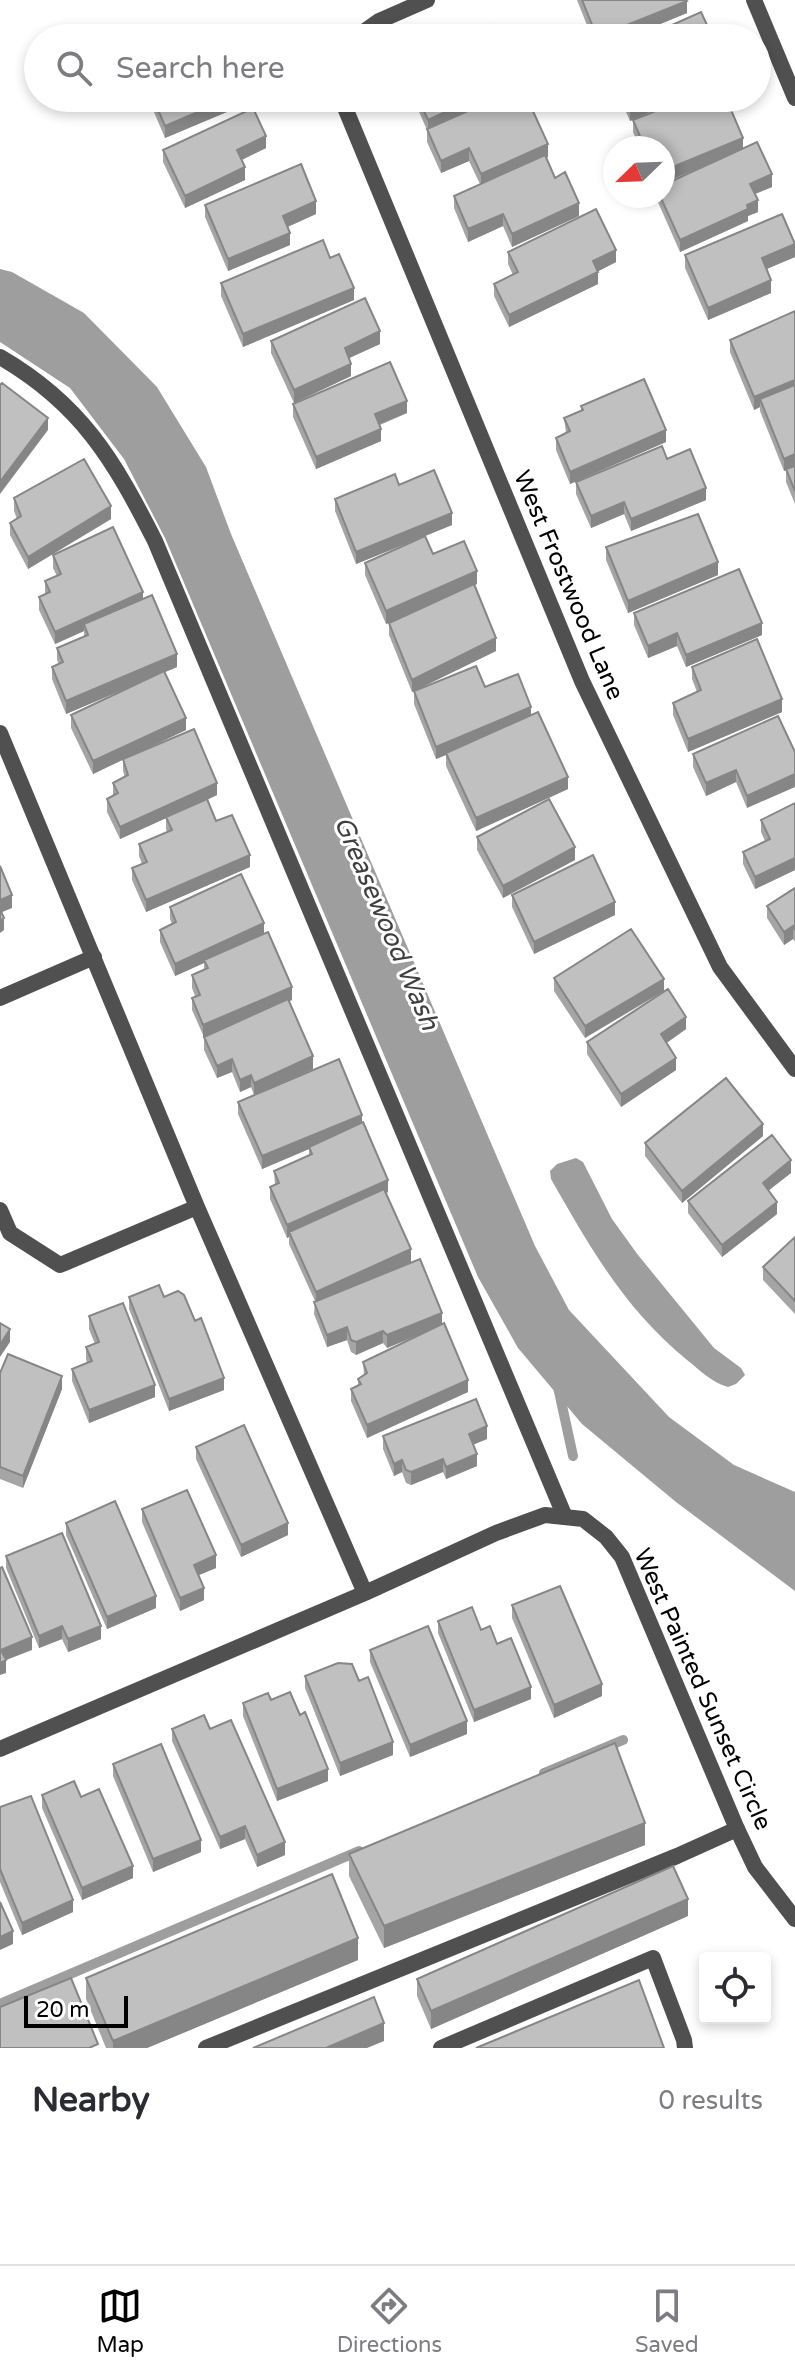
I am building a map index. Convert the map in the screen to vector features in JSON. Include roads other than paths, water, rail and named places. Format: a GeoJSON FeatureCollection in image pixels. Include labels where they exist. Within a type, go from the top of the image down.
{"type":"FeatureCollection","features":[{"type":"Feature","properties":{"kind":"street"},"geometry":{"type":"LineString","coordinates":[[375,24],[427,0]]}},
{"type":"Feature","properties":{"kind":"street"},"geometry":{"type":"LineString","coordinates":[[754,0],[764,24]]}},
{"type":"Feature","properties":{"kind":"street"},"geometry":{"type":"LineString","coordinates":[[771,41],[795,98]]}},
{"type":"Feature","properties":{"kind":"street","name":"West Frostwood Lane"},"geometry":{"type":"LineString","coordinates":[[347,112],[582,681],[720,967],[795,1069]]}},
{"type":"Feature","properties":{"kind":"street"},"geometry":{"type":"LineString","coordinates":[[0,357],[35,377],[85,424],[122,476],[155,541],[565,1517],[545,1515],[496,1533],[365,1593],[0,1749]]}},
{"type":"Feature","properties":{"kind":"street"},"geometry":{"type":"LineString","coordinates":[[0,733],[197,1207],[365,1593]]}},
{"type":"Feature","properties":{"kind":"street"},"geometry":{"type":"LineString","coordinates":[[0,998],[94,957]]}},
{"type":"Feature","properties":{"kind":"street"},"geometry":{"type":"LineString","coordinates":[[0,1210],[10,1233],[60,1265],[197,1207]]}},
{"type":"Feature","properties":{"kind":"street","name":"West Painted Sunset Circle"},"geometry":{"type":"LineString","coordinates":[[565,1517],[583,1519],[606,1537],[622,1557],[755,1867],[795,1919]]}},
{"type":"Feature","properties":{"kind":"street"},"geometry":{"type":"LineString","coordinates":[[206,2048],[737,1829]]}},
{"type":"Feature","properties":{"kind":"street"},"geometry":{"type":"LineString","coordinates":[[441,2048],[653,1958],[685,2048]]}},
{"type":"Feature","properties":{"kind":"water","name":"Greasewood Wash"},"geometry":{"type":"Polygon","coordinates":[[[0,269],[12,272],[84,313],[157,387],[206,467],[231,534],[535,1246],[569,1310],[669,1417],[734,1465],[795,1492],[795,1591],[676,1502],[582,1424],[518,1348],[478,1277],[165,538],[124,459],[70,388],[0,342],[0,269]]]}},
{"type":"Feature","properties":{"kind":"water"},"geometry":{"type":"Polygon","coordinates":[[[576,1158],[583,1162],[612,1219],[638,1255],[714,1348],[741,1368],[745,1375],[736,1384],[728,1387],[717,1382],[687,1360],[645,1320],[610,1276],[551,1179],[550,1171],[557,1164],[576,1158]]]}},
{"type":"Feature","properties":{"kind":"waterway"},"geometry":{"type":"LineString","coordinates":[[558,1387],[573,1456]]}},
{"type":"Feature","properties":{"kind":"waterway"},"geometry":{"type":"LineString","coordinates":[[544,1773],[623,1740]]}},
{"type":"Feature","properties":{"kind":"waterway"},"geometry":{"type":"LineString","coordinates":[[0,2004],[359,1851]]}}]}
